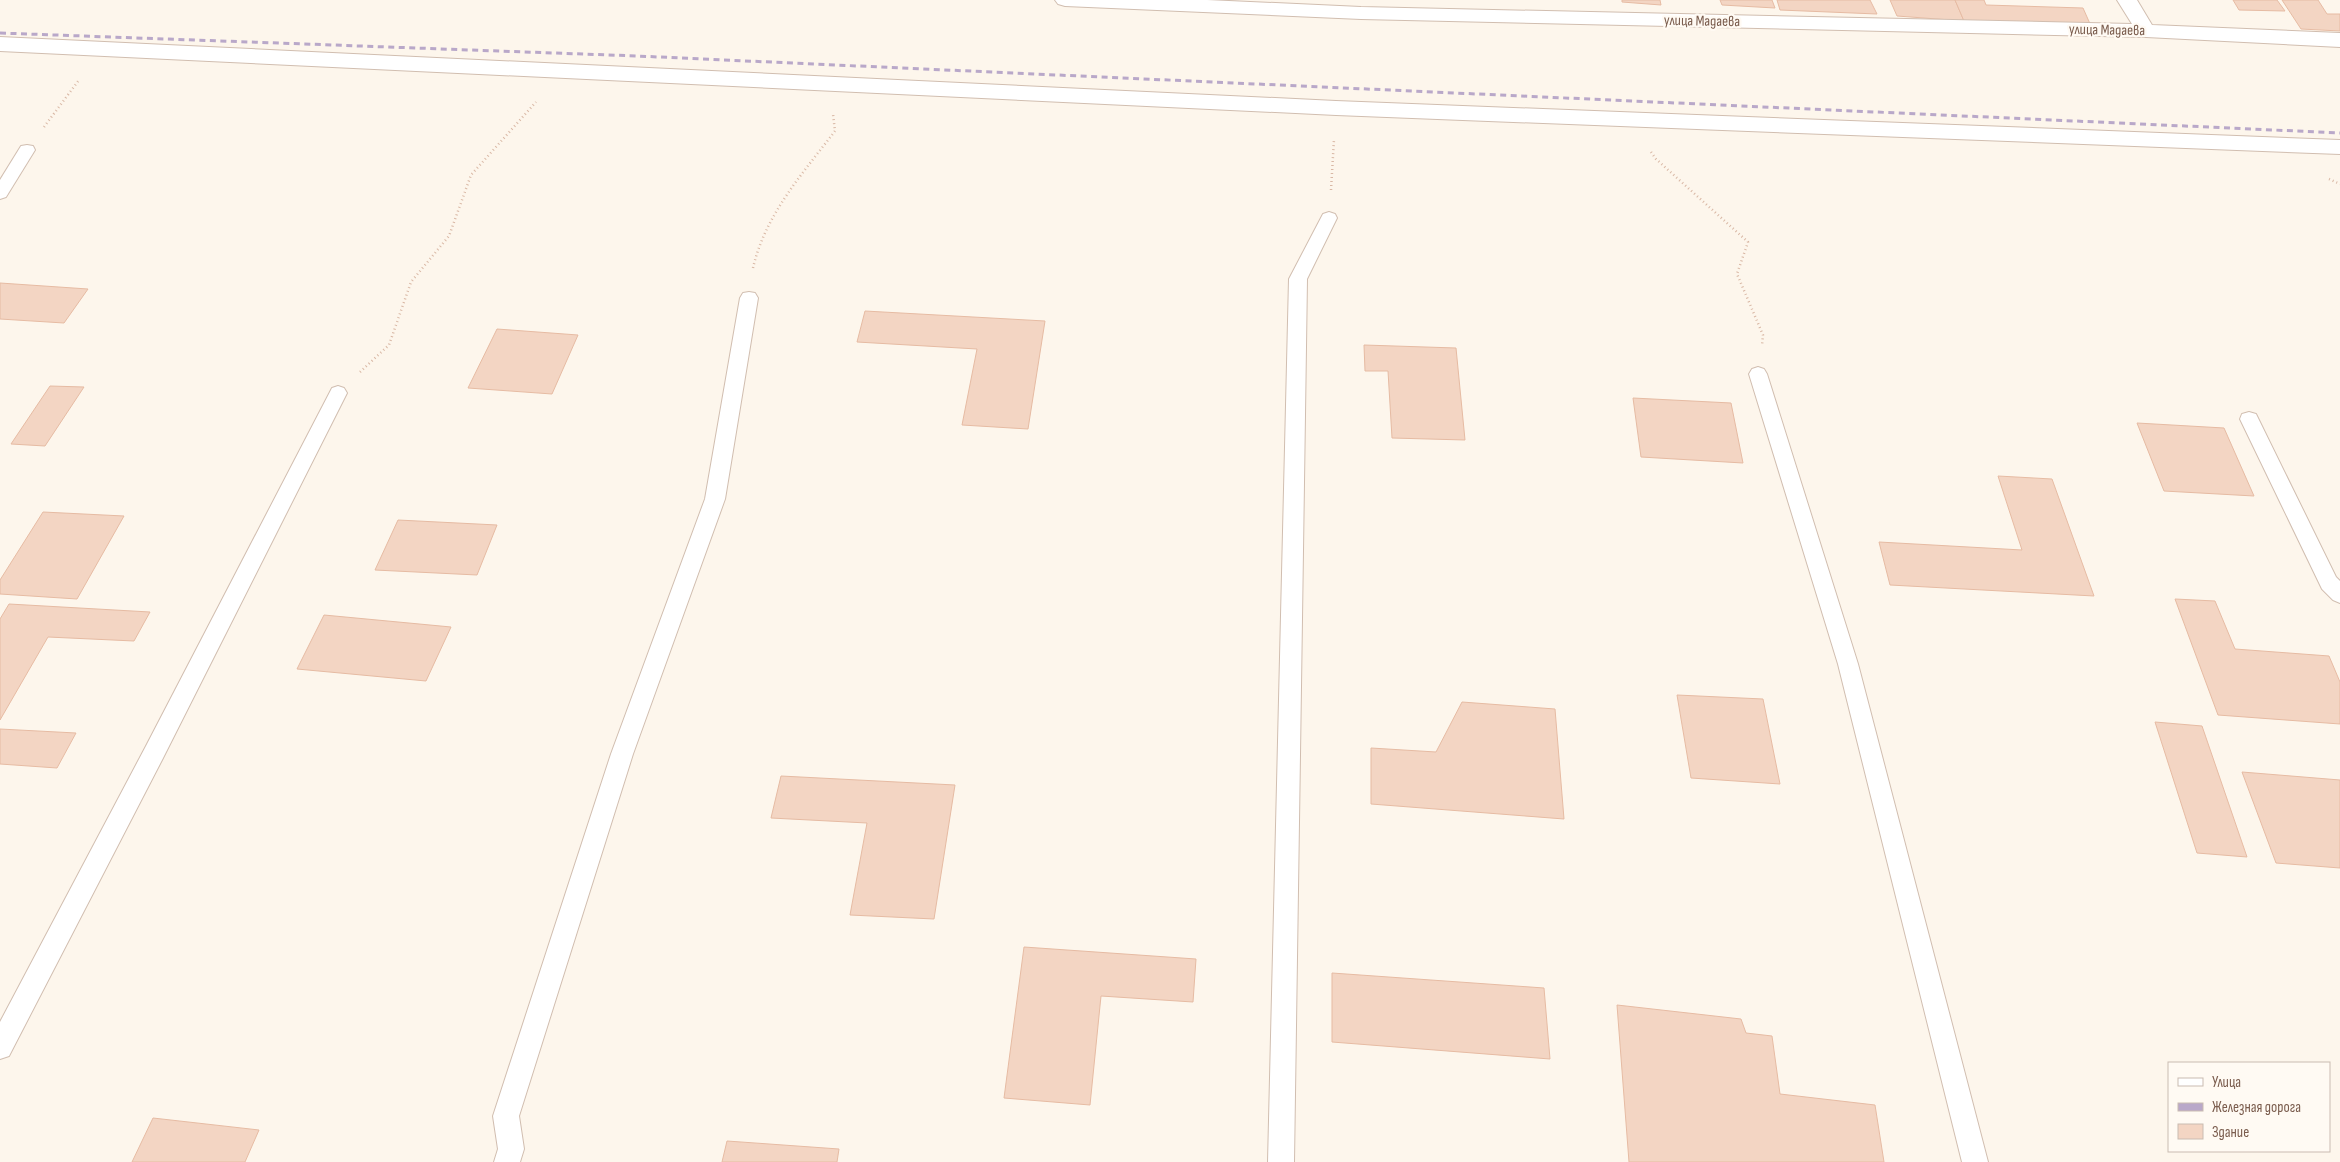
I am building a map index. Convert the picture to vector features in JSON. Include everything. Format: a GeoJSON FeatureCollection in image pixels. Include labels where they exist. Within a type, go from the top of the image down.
{"type":"FeatureCollection","features":[{"type":"Feature","properties":{"kind":"street","name":"улица Мадаева"},"geometry":{"type":"LineString","coordinates":[[1065,0],[1360,6],[2146,31],[2340,40]]}},
{"type":"Feature","properties":{"kind":"street"},"geometry":{"type":"LineString","coordinates":[[2126,0],[2146,31]]}},
{"type":"Feature","properties":{"kind":"street"},"geometry":{"type":"LineString","coordinates":[[0,44],[1336,108],[2340,147]]}},
{"type":"Feature","properties":{"kind":"lane"},"geometry":{"type":"LineString","coordinates":[[0,193],[27,150]]}},
{"type":"Feature","properties":{"kind":"lane"},"geometry":{"type":"LineString","coordinates":[[1282,1162],[1298,278],[1329,218]]}},
{"type":"Feature","properties":{"kind":"lane"},"geometry":{"type":"LineString","coordinates":[[506,1162],[511,1149],[506,1116],[622,754],[715,499],[749,298]]}},
{"type":"Feature","properties":{"kind":"lane"},"geometry":{"type":"LineString","coordinates":[[1758,374],[1848,664],[1975,1162]]}},
{"type":"Feature","properties":{"kind":"lane"},"geometry":{"type":"LineString","coordinates":[[0,1047],[154,753],[338,393]]}},
{"type":"Feature","properties":{"kind":"lane"},"geometry":{"type":"LineString","coordinates":[[2249,419],[2329,582],[2340,594]]}},
{"type":"Feature","properties":{"kind":"path"},"geometry":{"type":"LineString","coordinates":[[27,150],[75,86],[99,49]]}},
{"type":"Feature","properties":{"kind":"path"},"geometry":{"type":"LineString","coordinates":[[338,393],[389,345],[411,282],[449,236],[471,176],[537,102],[522,69]]}},
{"type":"Feature","properties":{"kind":"path"},"geometry":{"type":"LineString","coordinates":[[749,298],[755,251],[792,187],[835,131],[829,84]]}},
{"type":"Feature","properties":{"kind":"path"},"geometry":{"type":"LineString","coordinates":[[1329,218],[1336,108]]}},
{"type":"Feature","properties":{"kind":"path"},"geometry":{"type":"LineString","coordinates":[[1627,119],[1656,159],[1748,242],[1737,274],[1763,335],[1758,374]]}},
{"type":"Feature","properties":{"kind":"building"},"geometry":{"type":"Polygon","coordinates":[[[1622,0],[1660,0],[1661,5],[1622,2],[1622,0]]]}},
{"type":"Feature","properties":{"kind":"building"},"geometry":{"type":"Polygon","coordinates":[[[1720,0],[1772,0],[1775,8],[1722,5],[1720,0]]]}},
{"type":"Feature","properties":{"kind":"building"},"geometry":{"type":"Polygon","coordinates":[[[1777,0],[1870,0],[1877,14],[1780,10],[1777,0]]]}},
{"type":"Feature","properties":{"kind":"building"},"geometry":{"type":"Polygon","coordinates":[[[1890,0],[1955,0],[1964,21],[1897,16],[1890,0]]]}},
{"type":"Feature","properties":{"kind":"building"},"geometry":{"type":"Polygon","coordinates":[[[1955,0],[1984,0],[1986,5],[2083,8],[2091,26],[1964,21],[1955,0]]]}},
{"type":"Feature","properties":{"kind":"building"},"geometry":{"type":"Polygon","coordinates":[[[2233,0],[2277,0],[2285,11],[2239,10],[2233,0]]]}},
{"type":"Feature","properties":{"kind":"building"},"geometry":{"type":"Polygon","coordinates":[[[2282,0],[2318,0],[2327,14],[2340,14],[2340,31],[2301,29],[2282,0]]]}},
{"type":"Feature","properties":{"kind":"building"},"geometry":{"type":"Polygon","coordinates":[[[0,283],[88,289],[64,323],[0,319],[0,283]]]}},
{"type":"Feature","properties":{"kind":"building"},"geometry":{"type":"Polygon","coordinates":[[[865,311],[1045,321],[1028,429],[962,425],[977,349],[857,342],[865,311]]]}},
{"type":"Feature","properties":{"kind":"building"},"geometry":{"type":"Polygon","coordinates":[[[497,329],[578,335],[552,394],[468,388],[497,329]]]}},
{"type":"Feature","properties":{"kind":"building"},"geometry":{"type":"Polygon","coordinates":[[[1364,345],[1456,348],[1465,440],[1392,438],[1388,371],[1365,371],[1364,345]]]}},
{"type":"Feature","properties":{"kind":"building"},"geometry":{"type":"Polygon","coordinates":[[[50,386],[84,387],[45,446],[11,444],[50,386]]]}},
{"type":"Feature","properties":{"kind":"building"},"geometry":{"type":"Polygon","coordinates":[[[1633,398],[1731,403],[1743,463],[1641,457],[1633,398]]]}},
{"type":"Feature","properties":{"kind":"building"},"geometry":{"type":"Polygon","coordinates":[[[2137,423],[2224,428],[2254,496],[2164,491],[2137,423]]]}},
{"type":"Feature","properties":{"kind":"building"},"geometry":{"type":"Polygon","coordinates":[[[1998,476],[2052,479],[2094,596],[1890,585],[1879,542],[2022,550],[1998,476]]]}},
{"type":"Feature","properties":{"kind":"building"},"geometry":{"type":"Polygon","coordinates":[[[43,512],[124,516],[77,599],[0,594],[0,580],[43,512]]]}},
{"type":"Feature","properties":{"kind":"building"},"geometry":{"type":"Polygon","coordinates":[[[398,520],[497,525],[477,575],[375,570],[398,520]]]}},
{"type":"Feature","properties":{"kind":"building"},"geometry":{"type":"Polygon","coordinates":[[[2175,599],[2215,601],[2235,649],[2329,656],[2340,682],[2340,724],[2218,715],[2175,599]]]}},
{"type":"Feature","properties":{"kind":"building"},"geometry":{"type":"Polygon","coordinates":[[[9,604],[150,612],[134,641],[48,637],[0,720],[0,619],[9,604]]]}},
{"type":"Feature","properties":{"kind":"building"},"geometry":{"type":"Polygon","coordinates":[[[324,615],[451,627],[426,681],[297,669],[324,615]]]}},
{"type":"Feature","properties":{"kind":"building"},"geometry":{"type":"Polygon","coordinates":[[[1677,695],[1763,699],[1780,784],[1691,778],[1677,695]]]}},
{"type":"Feature","properties":{"kind":"building"},"geometry":{"type":"Polygon","coordinates":[[[1462,702],[1555,709],[1564,819],[1371,804],[1371,748],[1436,752],[1462,702]]]}},
{"type":"Feature","properties":{"kind":"building"},"geometry":{"type":"Polygon","coordinates":[[[2155,722],[2202,726],[2247,857],[2197,853],[2155,722]]]}},
{"type":"Feature","properties":{"kind":"building"},"geometry":{"type":"Polygon","coordinates":[[[0,729],[76,733],[57,768],[0,764],[0,729]]]}},
{"type":"Feature","properties":{"kind":"building"},"geometry":{"type":"Polygon","coordinates":[[[2242,772],[2340,780],[2340,868],[2276,863],[2242,772]]]}},
{"type":"Feature","properties":{"kind":"building"},"geometry":{"type":"Polygon","coordinates":[[[781,776],[955,785],[934,919],[850,915],[867,823],[771,818],[781,776]]]}},
{"type":"Feature","properties":{"kind":"building"},"geometry":{"type":"Polygon","coordinates":[[[1024,947],[1196,959],[1193,1002],[1101,996],[1090,1105],[1004,1098],[1024,947]]]}},
{"type":"Feature","properties":{"kind":"building"},"geometry":{"type":"Polygon","coordinates":[[[1332,973],[1544,988],[1550,1059],[1332,1042],[1332,973]]]}},
{"type":"Feature","properties":{"kind":"building"},"geometry":{"type":"Polygon","coordinates":[[[1617,1005],[1741,1019],[1746,1033],[1772,1036],[1780,1094],[1875,1105],[1884,1162],[1629,1162],[1617,1005]]]}},
{"type":"Feature","properties":{"kind":"building"},"geometry":{"type":"Polygon","coordinates":[[[153,1118],[259,1130],[245,1162],[132,1162],[153,1118]]]}},
{"type":"Feature","properties":{"kind":"building"},"geometry":{"type":"Polygon","coordinates":[[[727,1141],[839,1149],[837,1162],[722,1162],[727,1141]]]}},
{"type":"Feature","properties":{"kind":"railway"},"geometry":{"type":"LineString","coordinates":[[0,33],[637,56],[2340,133]]}}]}
